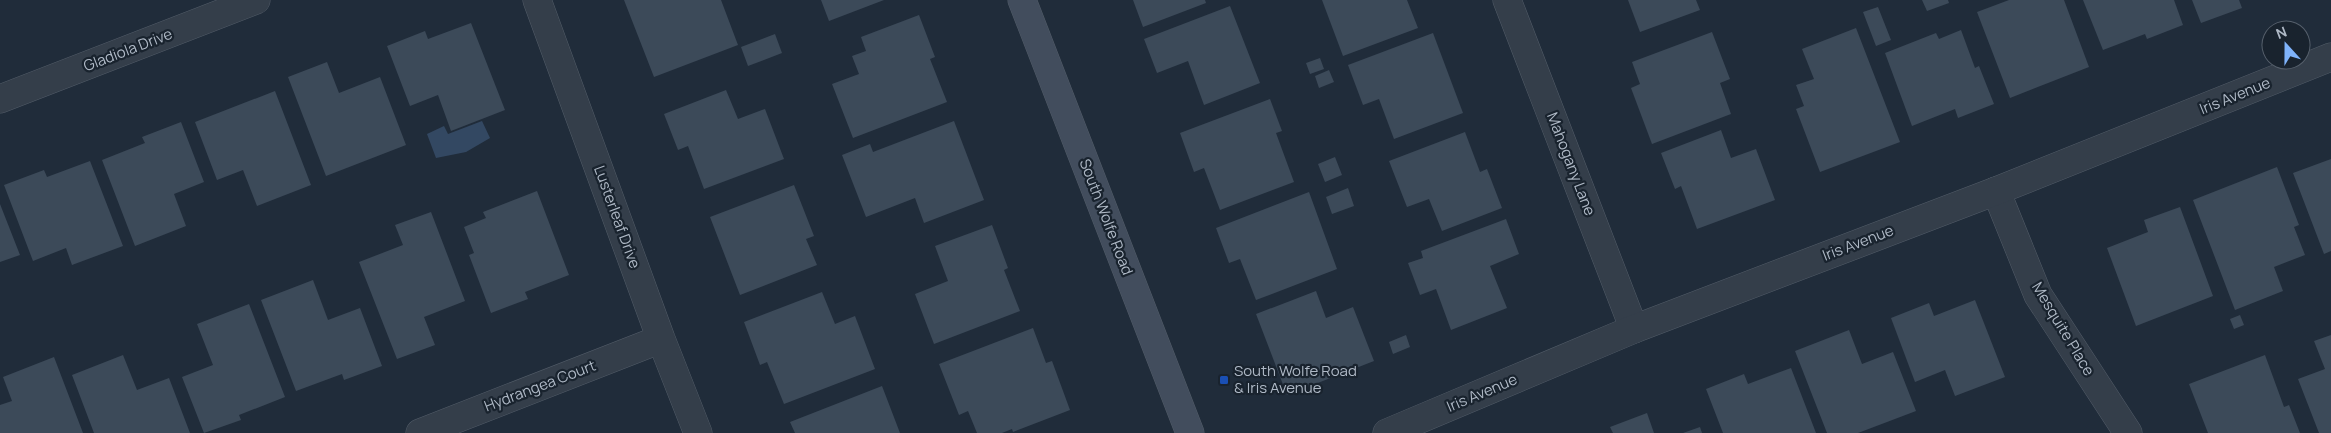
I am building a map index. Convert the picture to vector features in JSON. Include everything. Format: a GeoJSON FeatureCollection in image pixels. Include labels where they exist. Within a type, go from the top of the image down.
{"type":"FeatureCollection","features":[{"type":"Feature","properties":{"kind":"main road","name":"South Wolfe Road"},"geometry":{"type":"LineString","coordinates":[[1022,0],[1190,433]]}},
{"type":"Feature","properties":{"kind":"street","name":"Gladiola Drive"},"geometry":{"type":"LineString","coordinates":[[0,99],[256,0]]}},
{"type":"Feature","properties":{"kind":"street","name":"Lusterleaf Drive"},"geometry":{"type":"LineString","coordinates":[[537,0],[661,339],[698,433]]}},
{"type":"Feature","properties":{"kind":"street","name":"Mahogany Lane"},"geometry":{"type":"LineString","coordinates":[[1507,0],[1634,329]]}},
{"type":"Feature","properties":{"kind":"street","name":"Iris Avenue"},"geometry":{"type":"LineString","coordinates":[[1387,433],[1634,329],[1996,191],[2331,57]]}},
{"type":"Feature","properties":{"kind":"street","name":"Mesquite Place"},"geometry":{"type":"LineString","coordinates":[[1996,191],[2038,294],[2128,433]]}},
{"type":"Feature","properties":{"kind":"street","name":"Hydrangea Court"},"geometry":{"type":"LineString","coordinates":[[420,433],[661,339]]}},
{"type":"Feature","properties":{"kind":"water"},"geometry":{"type":"Polygon","coordinates":[[[482,121],[490,138],[466,152],[436,158],[427,134],[444,126],[448,134],[482,121]]]}},
{"type":"Feature","properties":{"kind":"building"},"geometry":{"type":"Polygon","coordinates":[[[624,0],[721,0],[738,45],[654,77],[624,0]]]}},
{"type":"Feature","properties":{"kind":"building"},"geometry":{"type":"Polygon","coordinates":[[[821,0],[884,0],[829,21],[821,0]]]}},
{"type":"Feature","properties":{"kind":"building"},"geometry":{"type":"Polygon","coordinates":[[[1133,0],[1205,0],[1206,3],[1143,27],[1133,0]]]}},
{"type":"Feature","properties":{"kind":"building"},"geometry":{"type":"Polygon","coordinates":[[[1322,0],[1407,0],[1418,28],[1343,56],[1322,0]]]}},
{"type":"Feature","properties":{"kind":"building"},"geometry":{"type":"Polygon","coordinates":[[[1628,0],[1696,0],[1700,10],[1640,32],[1628,0]]]}},
{"type":"Feature","properties":{"kind":"building"},"geometry":{"type":"Polygon","coordinates":[[[1922,0],[1948,0],[1949,3],[1927,11],[1922,0]]]}},
{"type":"Feature","properties":{"kind":"building"},"geometry":{"type":"Polygon","coordinates":[[[2009,0],[2064,0],[2089,67],[2010,98],[1977,12],[2009,0]]]}},
{"type":"Feature","properties":{"kind":"building"},"geometry":{"type":"Polygon","coordinates":[[[2083,0],[2174,0],[2183,25],[2147,39],[2145,34],[2103,50],[2083,0]]]}},
{"type":"Feature","properties":{"kind":"building"},"geometry":{"type":"Polygon","coordinates":[[[2192,0],[2239,0],[2242,8],[2201,23],[2192,0]]]}},
{"type":"Feature","properties":{"kind":"building"},"geometry":{"type":"Polygon","coordinates":[[[1230,6],[1260,83],[1204,105],[1188,61],[1157,73],[1144,39],[1230,6]]]}},
{"type":"Feature","properties":{"kind":"building"},"geometry":{"type":"Polygon","coordinates":[[[1878,7],[1891,40],[1876,46],[1863,12],[1878,7]]]}},
{"type":"Feature","properties":{"kind":"building"},"geometry":{"type":"Polygon","coordinates":[[[919,15],[935,57],[930,59],[947,102],[853,138],[832,84],[859,74],[852,56],[866,51],[861,37],[919,15]]]}},
{"type":"Feature","properties":{"kind":"building"},"geometry":{"type":"Polygon","coordinates":[[[471,23],[505,110],[451,131],[438,95],[410,106],[387,46],[425,31],[428,39],[471,23]]]}},
{"type":"Feature","properties":{"kind":"building"},"geometry":{"type":"Polygon","coordinates":[[[1856,28],[1900,142],[1820,172],[1796,109],[1804,106],[1796,85],[1814,79],[1802,49],[1856,28]]]}},
{"type":"Feature","properties":{"kind":"building"},"geometry":{"type":"Polygon","coordinates":[[[1961,30],[1975,68],[1979,66],[1994,104],[1958,118],[1955,109],[1912,126],[1885,53],[1936,33],[1939,39],[1961,30]]]}},
{"type":"Feature","properties":{"kind":"building"},"geometry":{"type":"Polygon","coordinates":[[[1712,32],[1730,79],[1720,83],[1731,114],[1652,144],[1631,88],[1640,84],[1632,62],[1712,32]]]}},
{"type":"Feature","properties":{"kind":"building"},"geometry":{"type":"Polygon","coordinates":[[[1433,33],[1463,113],[1394,139],[1379,99],[1363,105],[1348,65],[1433,33]]]}},
{"type":"Feature","properties":{"kind":"building"},"geometry":{"type":"Polygon","coordinates":[[[775,34],[782,53],[748,66],[741,47],[775,34]]]}},
{"type":"Feature","properties":{"kind":"building"},"geometry":{"type":"Polygon","coordinates":[[[1320,58],[1324,69],[1310,74],[1306,63],[1320,58]]]}},
{"type":"Feature","properties":{"kind":"building"},"geometry":{"type":"Polygon","coordinates":[[[327,62],[339,93],[380,77],[406,145],[326,176],[288,77],[327,62]]]}},
{"type":"Feature","properties":{"kind":"building"},"geometry":{"type":"Polygon","coordinates":[[[1329,70],[1334,82],[1319,88],[1315,76],[1329,70]]]}},
{"type":"Feature","properties":{"kind":"building"},"geometry":{"type":"Polygon","coordinates":[[[726,90],[738,119],[765,109],[784,159],[704,189],[688,146],[678,150],[664,114],[726,90]]]}},
{"type":"Feature","properties":{"kind":"building"},"geometry":{"type":"Polygon","coordinates":[[[275,91],[311,185],[257,206],[243,170],[217,180],[195,122],[275,91]]]}},
{"type":"Feature","properties":{"kind":"building"},"geometry":{"type":"Polygon","coordinates":[[[1270,99],[1282,131],[1276,133],[1294,182],[1220,210],[1204,168],[1194,172],[1180,133],[1270,99]]]}},
{"type":"Feature","properties":{"kind":"building"},"geometry":{"type":"Polygon","coordinates":[[[954,121],[984,200],[924,223],[915,198],[866,217],[842,155],[870,144],[873,152],[954,121]]]}},
{"type":"Feature","properties":{"kind":"building"},"geometry":{"type":"Polygon","coordinates":[[[181,122],[204,182],[174,194],[186,226],[135,246],[102,160],[145,143],[142,137],[181,122]]]}},
{"type":"Feature","properties":{"kind":"building"},"geometry":{"type":"Polygon","coordinates":[[[1721,130],[1731,158],[1756,149],[1775,200],[1697,229],[1681,186],[1675,189],[1661,153],[1721,130]]]}},
{"type":"Feature","properties":{"kind":"building"},"geometry":{"type":"Polygon","coordinates":[[[1465,132],[1480,172],[1487,169],[1502,208],[1442,231],[1429,199],[1407,207],[1389,161],[1465,132]]]}},
{"type":"Feature","properties":{"kind":"building"},"geometry":{"type":"Polygon","coordinates":[[[1335,157],[1342,175],[1325,182],[1318,164],[1335,157]]]}},
{"type":"Feature","properties":{"kind":"building"},"geometry":{"type":"Polygon","coordinates":[[[2331,159],[2331,251],[2324,254],[2293,173],[2331,159]]]}},
{"type":"Feature","properties":{"kind":"building"},"geometry":{"type":"Polygon","coordinates":[[[90,161],[123,246],[72,265],[66,248],[33,261],[4,185],[44,170],[47,177],[90,161]]]}},
{"type":"Feature","properties":{"kind":"building"},"geometry":{"type":"Polygon","coordinates":[[[2277,167],[2299,225],[2294,227],[2305,255],[2274,267],[2283,291],[2235,310],[2193,200],[2277,167]]]}},
{"type":"Feature","properties":{"kind":"building"},"geometry":{"type":"Polygon","coordinates":[[[794,185],[814,236],[806,239],[817,265],[740,295],[710,217],[794,185]]]}},
{"type":"Feature","properties":{"kind":"building"},"geometry":{"type":"Polygon","coordinates":[[[1348,188],[1354,206],[1332,214],[1326,197],[1348,188]]]}},
{"type":"Feature","properties":{"kind":"building"},"geometry":{"type":"Polygon","coordinates":[[[537,191],[569,275],[525,292],[528,299],[491,313],[469,255],[474,253],[464,227],[486,218],[483,212],[537,191]]]}},
{"type":"Feature","properties":{"kind":"building"},"geometry":{"type":"Polygon","coordinates":[[[1309,192],[1337,269],[1256,300],[1240,259],[1229,263],[1216,228],[1309,192]]]}},
{"type":"Feature","properties":{"kind":"building"},"geometry":{"type":"Polygon","coordinates":[[[0,204],[20,255],[0,262],[0,204]]]}},
{"type":"Feature","properties":{"kind":"building"},"geometry":{"type":"Polygon","coordinates":[[[2180,207],[2213,296],[2136,326],[2107,248],[2148,232],[2144,220],[2180,207]]]}},
{"type":"Feature","properties":{"kind":"building"},"geometry":{"type":"Polygon","coordinates":[[[431,212],[465,301],[424,317],[435,345],[397,359],[359,262],[403,245],[395,225],[431,212]]]}},
{"type":"Feature","properties":{"kind":"building"},"geometry":{"type":"Polygon","coordinates":[[[1506,219],[1519,254],[1490,266],[1507,308],[1451,330],[1436,289],[1420,295],[1408,263],[1423,258],[1421,251],[1506,219]]]}},
{"type":"Feature","properties":{"kind":"building"},"geometry":{"type":"Polygon","coordinates":[[[992,225],[1008,268],[1004,270],[1020,311],[934,344],[915,294],[948,281],[935,246],[992,225]]]}},
{"type":"Feature","properties":{"kind":"building"},"geometry":{"type":"Polygon","coordinates":[[[313,280],[328,320],[360,308],[382,366],[344,380],[342,374],[296,391],[261,300],[313,280]]]}},
{"type":"Feature","properties":{"kind":"building"},"geometry":{"type":"Polygon","coordinates":[[[1316,291],[1326,318],[1353,307],[1374,361],[1287,395],[1256,314],[1316,291]]]}},
{"type":"Feature","properties":{"kind":"building"},"geometry":{"type":"Polygon","coordinates":[[[822,292],[835,324],[855,316],[875,369],[784,404],[767,362],[760,365],[744,322],[822,292]]]}},
{"type":"Feature","properties":{"kind":"building"},"geometry":{"type":"Polygon","coordinates":[[[1975,300],[2005,377],[1955,396],[1945,370],[1915,382],[1891,318],[1929,303],[1934,316],[1975,300]]]}},
{"type":"Feature","properties":{"kind":"building"},"geometry":{"type":"Polygon","coordinates":[[[249,304],[285,397],[239,415],[241,420],[204,433],[182,377],[213,365],[197,324],[249,304]]]}},
{"type":"Feature","properties":{"kind":"building"},"geometry":{"type":"Polygon","coordinates":[[[2240,315],[2244,325],[2234,329],[2230,319],[2240,315]]]}},
{"type":"Feature","properties":{"kind":"building"},"geometry":{"type":"Polygon","coordinates":[[[1033,328],[1046,363],[1052,361],[1070,410],[1013,432],[1012,429],[1002,433],[977,433],[968,411],[959,415],[939,364],[1033,328]]]}},
{"type":"Feature","properties":{"kind":"building"},"geometry":{"type":"Polygon","coordinates":[[[1849,330],[1862,364],[1893,352],[1916,411],[1858,433],[1827,433],[1795,351],[1849,330]]]}},
{"type":"Feature","properties":{"kind":"building"},"geometry":{"type":"Polygon","coordinates":[[[1406,335],[1410,347],[1393,354],[1389,342],[1406,335]]]}},
{"type":"Feature","properties":{"kind":"building"},"geometry":{"type":"Polygon","coordinates":[[[2331,335],[2331,433],[2319,433],[2298,379],[2325,369],[2314,341],[2331,335]]]}},
{"type":"Feature","properties":{"kind":"building"},"geometry":{"type":"Polygon","coordinates":[[[123,355],[137,390],[169,378],[190,433],[94,433],[72,375],[123,355]]]}},
{"type":"Feature","properties":{"kind":"building"},"geometry":{"type":"Polygon","coordinates":[[[2265,355],[2284,407],[2289,405],[2300,433],[2208,433],[2189,384],[2265,355]]]}},
{"type":"Feature","properties":{"kind":"building"},"geometry":{"type":"Polygon","coordinates":[[[54,357],[83,433],[0,433],[0,405],[12,401],[3,377],[54,357]]]}},
{"type":"Feature","properties":{"kind":"building"},"geometry":{"type":"Polygon","coordinates":[[[1791,368],[1816,433],[1723,433],[1706,389],[1744,374],[1748,384],[1791,368]]]}},
{"type":"Feature","properties":{"kind":"building"},"geometry":{"type":"Polygon","coordinates":[[[882,386],[900,433],[795,433],[790,422],[882,386]]]}},
{"type":"Feature","properties":{"kind":"building"},"geometry":{"type":"Polygon","coordinates":[[[1647,413],[1654,433],[1613,433],[1610,427],[1647,413]]]}},
{"type":"Feature","properties":{"kind":"building"},"geometry":{"type":"Polygon","coordinates":[[[1700,427],[1702,433],[1683,433],[1700,427]]]}},
{"type":"Feature","properties":{"kind":"place","name":"South Wolfe Road & Iris Avenue"},"geometry":{"type":"Point","coordinates":[1224,380]}}]}
